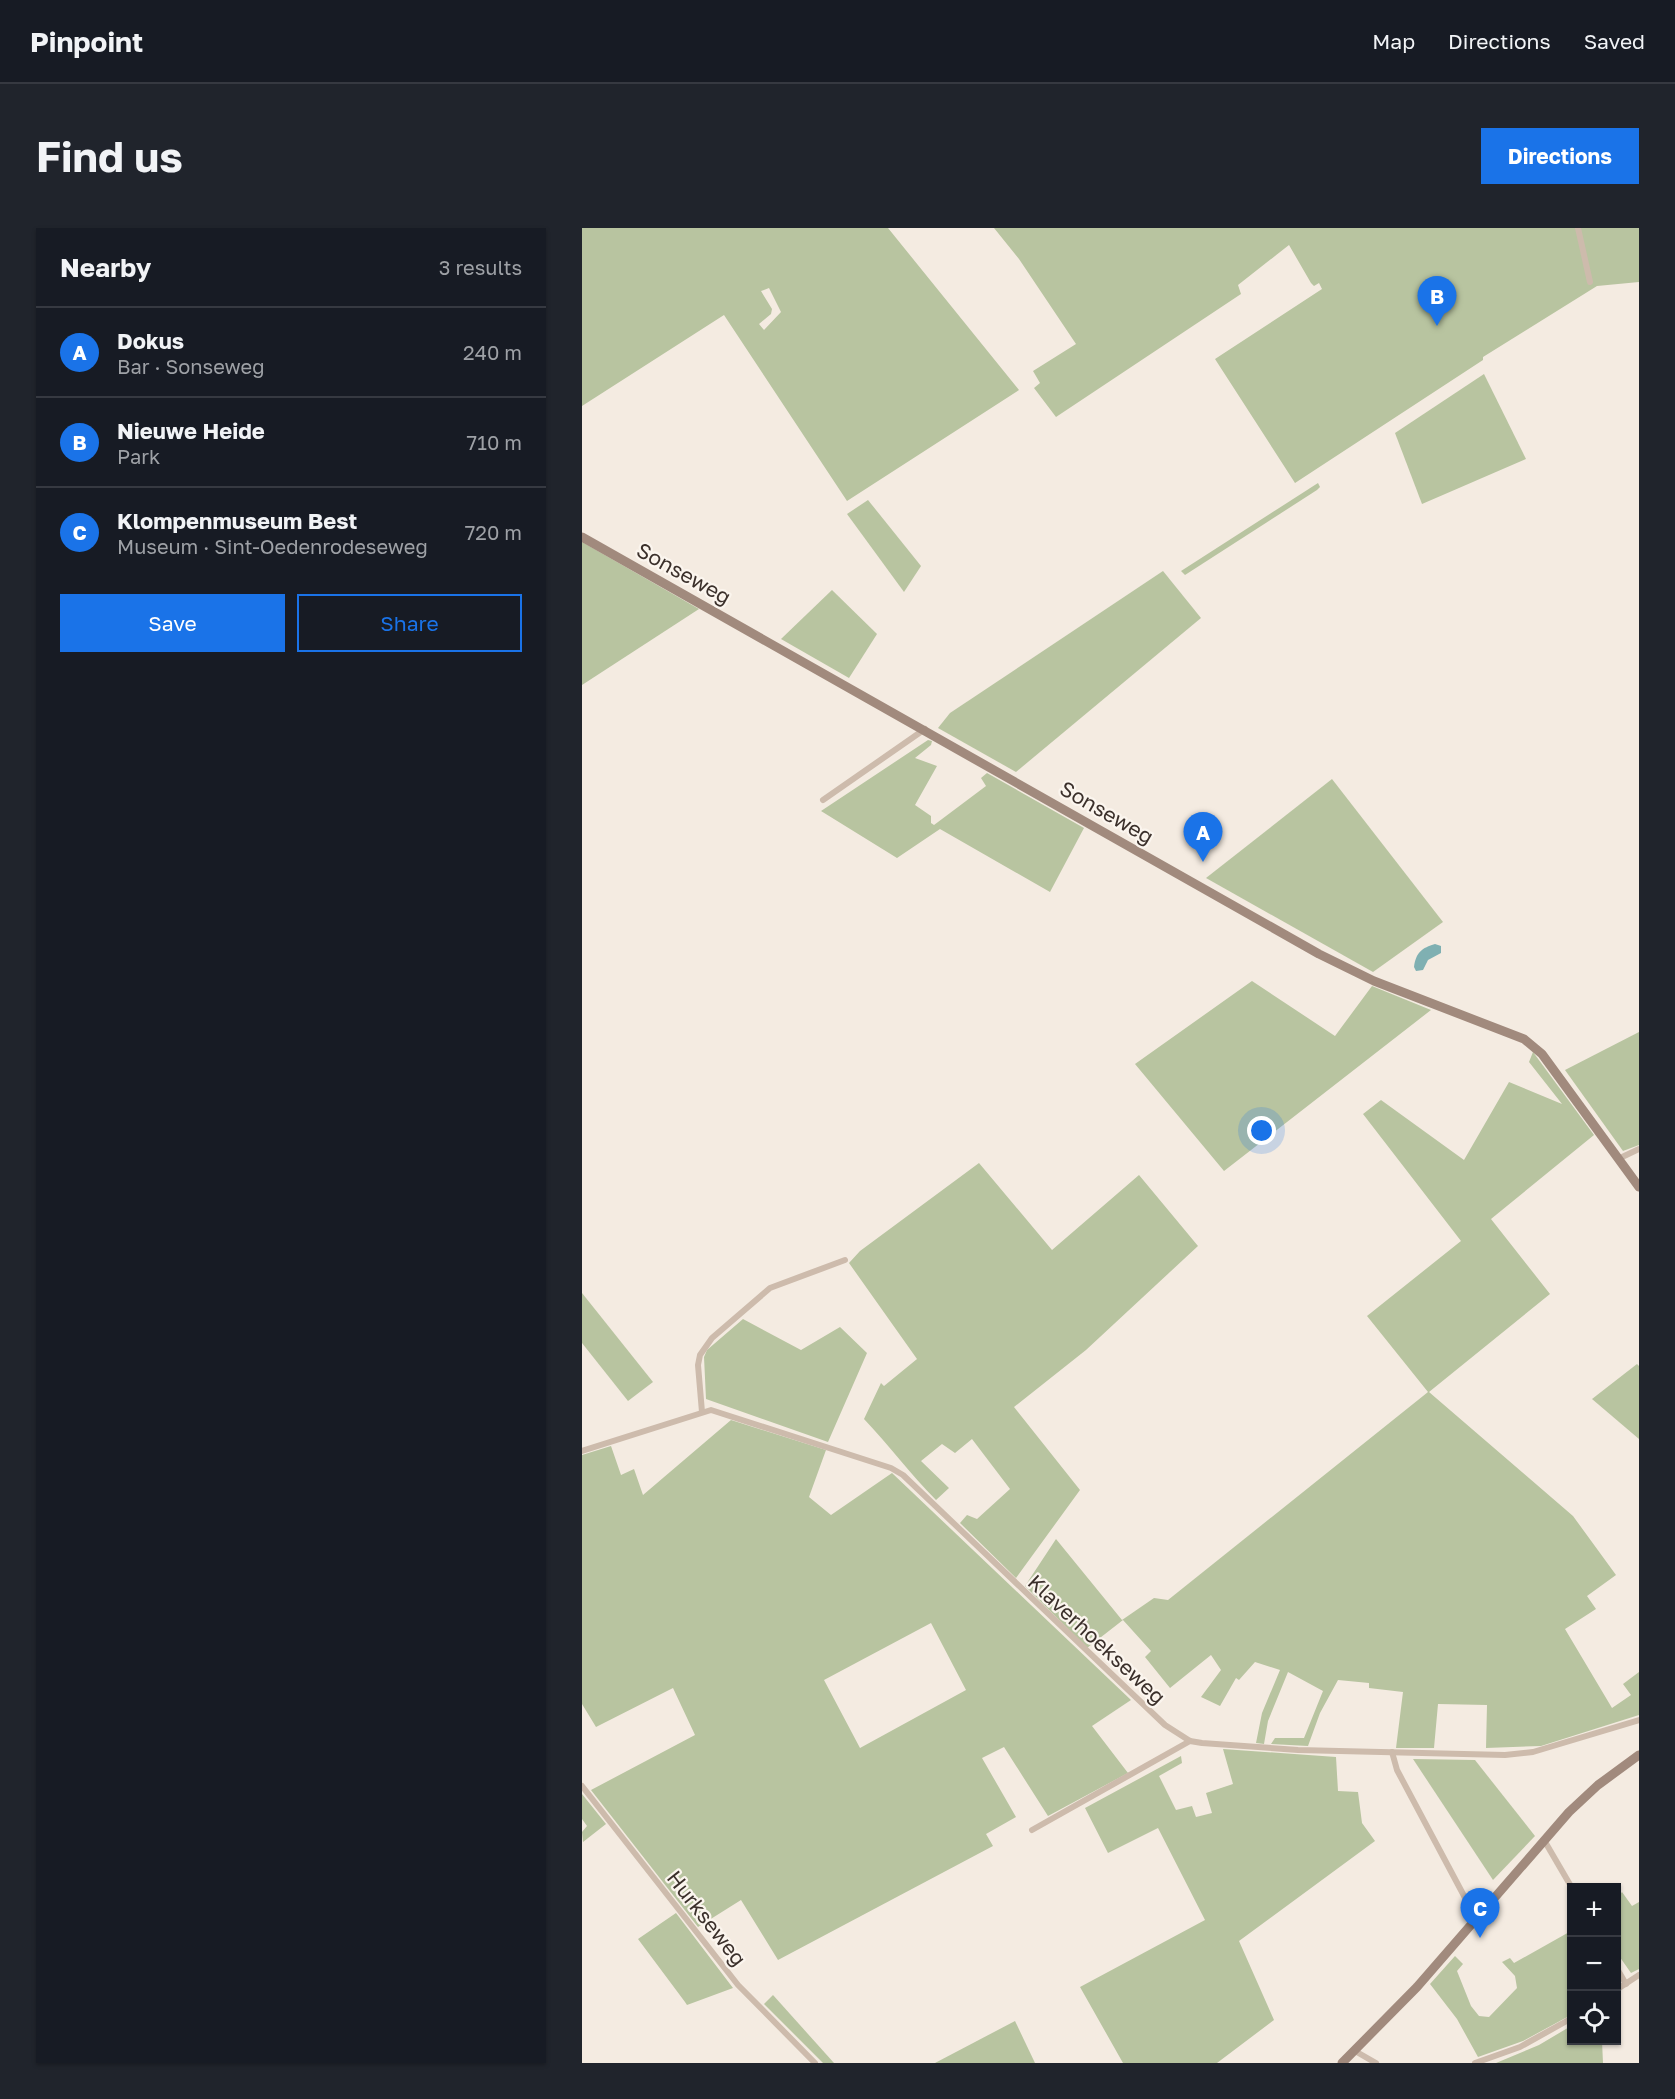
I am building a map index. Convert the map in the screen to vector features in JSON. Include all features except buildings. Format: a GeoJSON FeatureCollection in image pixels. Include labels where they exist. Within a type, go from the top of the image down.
{"type":"FeatureCollection","features":[{"type":"Feature","properties":{"kind":"main road","name":"Sonseweg"},"geometry":{"type":"LineString","coordinates":[[582,537],[925,729],[1318,954],[1374,981],[1524,1039],[1542,1054],[1639,1187]]}},
{"type":"Feature","properties":{"kind":"main road"},"geometry":{"type":"LineString","coordinates":[[1342,2063],[1417,1987],[1586,1795],[1639,1755]]}},
{"type":"Feature","properties":{"kind":"street"},"geometry":{"type":"LineString","coordinates":[[1578,228],[1590,282]]}},
{"type":"Feature","properties":{"kind":"street"},"geometry":{"type":"LineString","coordinates":[[823,800],[925,729]]}},
{"type":"Feature","properties":{"kind":"street"},"geometry":{"type":"LineString","coordinates":[[1618,1159],[1639,1149]]}},
{"type":"Feature","properties":{"kind":"street"},"geometry":{"type":"LineString","coordinates":[[702,1412],[698,1365],[700,1355],[712,1338],[770,1288],[845,1260]]}},
{"type":"Feature","properties":{"kind":"street","name":"Klaverhoekseweg"},"geometry":{"type":"LineString","coordinates":[[582,1451],[702,1412],[722,1412],[897,1470],[1165,1725],[1190,1741],[1298,1750],[1521,1754],[1639,1720]]}},
{"type":"Feature","properties":{"kind":"street"},"geometry":{"type":"LineString","coordinates":[[1032,1830],[1190,1741]]}},
{"type":"Feature","properties":{"kind":"street"},"geometry":{"type":"LineString","coordinates":[[1392,1752],[1397,1770],[1471,1909],[1479,1916]]}},
{"type":"Feature","properties":{"kind":"street","name":"Hurkseweg"},"geometry":{"type":"LineString","coordinates":[[582,1786],[733,1979],[815,2063]]}},
{"type":"Feature","properties":{"kind":"street"},"geometry":{"type":"LineString","coordinates":[[1544,1840],[1570,1883]]}},
{"type":"Feature","properties":{"kind":"street"},"geometry":{"type":"LineString","coordinates":[[1621,1975],[1626,1984]]}},
{"type":"Feature","properties":{"kind":"street"},"geometry":{"type":"LineString","coordinates":[[1621,1987],[1639,1976]]}},
{"type":"Feature","properties":{"kind":"street"},"geometry":{"type":"LineString","coordinates":[[1475,2063],[1520,2047],[1567,2021]]}},
{"type":"Feature","properties":{"kind":"street"},"geometry":{"type":"LineString","coordinates":[[1355,2051],[1376,2063]]}},
{"type":"Feature","properties":{"kind":"green space"},"geometry":{"type":"Polygon","coordinates":[[[582,228],[888,228],[1019,390],[847,501],[724,315],[582,406],[582,228]],[[769,288],[761,291],[772,309],[771,314],[759,324],[764,330],[781,312],[769,288]]]}},
{"type":"Feature","properties":{"kind":"green space"},"geometry":{"type":"Polygon","coordinates":[[[994,228],[1639,228],[1639,282],[1597,286],[1483,357],[1483,360],[1295,483],[1215,359],[1322,289],[1319,283],[1314,286],[1311,283],[1289,245],[1238,285],[1241,294],[1056,417],[1034,388],[1040,383],[1033,371],[1076,344],[1019,259],[994,228]]]}},
{"type":"Feature","properties":{"kind":"green space"},"geometry":{"type":"Polygon","coordinates":[[[1484,374],[1526,459],[1422,504],[1395,433],[1484,374]]]}},
{"type":"Feature","properties":{"kind":"green space"},"geometry":{"type":"Polygon","coordinates":[[[1318,483],[1320,487],[1317,490],[1185,575],[1181,571],[1318,483]]]}},
{"type":"Feature","properties":{"kind":"green space"},"geometry":{"type":"Polygon","coordinates":[[[868,500],[921,566],[904,592],[847,514],[868,500]]]}},
{"type":"Feature","properties":{"kind":"green space"},"geometry":{"type":"Polygon","coordinates":[[[582,542],[699,609],[582,685],[582,542]]]}},
{"type":"Feature","properties":{"kind":"green space"},"geometry":{"type":"Polygon","coordinates":[[[1163,571],[1201,618],[1016,772],[938,728],[950,713],[1163,571]]]}},
{"type":"Feature","properties":{"kind":"green space"},"geometry":{"type":"Polygon","coordinates":[[[832,590],[877,634],[849,678],[781,639],[832,590]]]}},
{"type":"Feature","properties":{"kind":"green space"},"geometry":{"type":"Polygon","coordinates":[[[928,740],[932,741],[931,745],[915,758],[937,766],[915,805],[931,816],[931,823],[934,825],[986,786],[981,778],[987,773],[1084,828],[1050,892],[940,829],[897,858],[821,811],[928,740]]]}},
{"type":"Feature","properties":{"kind":"green space"},"geometry":{"type":"Polygon","coordinates":[[[1332,779],[1443,922],[1373,972],[1206,878],[1332,779]]]}},
{"type":"Feature","properties":{"kind":"green space"},"geometry":{"type":"Polygon","coordinates":[[[1252,981],[1335,1036],[1372,986],[1431,1010],[1224,1171],[1135,1064],[1252,981]]]}},
{"type":"Feature","properties":{"kind":"green space"},"geometry":{"type":"Polygon","coordinates":[[[1639,1032],[1639,1145],[1623,1151],[1565,1070],[1639,1032]]]}},
{"type":"Feature","properties":{"kind":"green space"},"geometry":{"type":"Polygon","coordinates":[[[1533,1052],[1594,1135],[1491,1219],[1550,1294],[1429,1392],[1573,1516],[1616,1575],[1587,1596],[1596,1609],[1565,1629],[1612,1708],[1631,1695],[1623,1684],[1639,1672],[1639,1715],[1541,1746],[1486,1748],[1487,1705],[1438,1704],[1434,1748],[1396,1748],[1403,1692],[1369,1688],[1369,1683],[1338,1680],[1320,1713],[1308,1746],[1271,1744],[1275,1738],[1304,1738],[1323,1691],[1288,1672],[1268,1721],[1264,1744],[1256,1743],[1262,1713],[1280,1670],[1255,1662],[1239,1680],[1236,1678],[1220,1706],[1201,1697],[1221,1670],[1211,1655],[1170,1688],[1145,1657],[1151,1651],[1123,1620],[1087,1648],[1025,1586],[1056,1539],[1122,1620],[1154,1598],[1168,1600],[1428,1392],[1367,1316],[1461,1241],[1363,1114],[1381,1100],[1464,1160],[1509,1082],[1562,1104],[1529,1062],[1533,1052]]]}},
{"type":"Feature","properties":{"kind":"green space"},"geometry":{"type":"Polygon","coordinates":[[[979,1163],[1052,1250],[1139,1175],[1198,1246],[1086,1350],[1014,1407],[1080,1490],[1016,1578],[960,1523],[967,1515],[977,1519],[1010,1489],[972,1439],[955,1453],[942,1444],[921,1461],[949,1488],[936,1500],[864,1419],[881,1383],[884,1386],[917,1359],[849,1263],[860,1251],[979,1163]]]}},
{"type":"Feature","properties":{"kind":"green space"},"geometry":{"type":"Polygon","coordinates":[[[582,1293],[653,1382],[628,1401],[582,1343],[582,1293]]]}},
{"type":"Feature","properties":{"kind":"green space"},"geometry":{"type":"Polygon","coordinates":[[[743,1319],[801,1350],[840,1327],[867,1353],[828,1442],[706,1399],[704,1357],[707,1350],[743,1319]]]}},
{"type":"Feature","properties":{"kind":"green space"},"geometry":{"type":"Polygon","coordinates":[[[1637,1364],[1639,1366],[1639,1439],[1592,1399],[1637,1364]]]}},
{"type":"Feature","properties":{"kind":"green space"},"geometry":{"type":"Polygon","coordinates":[[[731,1420],[826,1450],[809,1497],[831,1515],[892,1473],[1131,1700],[1092,1726],[1128,1773],[1048,1816],[1004,1747],[982,1758],[1016,1817],[986,1834],[993,1846],[778,1960],[741,1900],[698,1927],[591,1790],[695,1735],[673,1688],[596,1727],[582,1704],[582,1455],[611,1446],[621,1475],[634,1469],[643,1495],[731,1420]],[[931,1623],[824,1680],[860,1748],[966,1690],[931,1623]]]}},
{"type":"Feature","properties":{"kind":"green space"},"geometry":{"type":"Polygon","coordinates":[[[1223,1749],[1336,1757],[1338,1791],[1358,1792],[1362,1823],[1375,1841],[1239,1941],[1274,2020],[1217,2063],[1123,2063],[1080,1987],[1205,1920],[1158,1828],[1108,1853],[1085,1808],[1181,1756],[1182,1763],[1159,1776],[1176,1810],[1192,1806],[1196,1817],[1212,1813],[1206,1793],[1233,1784],[1223,1749]]]}},
{"type":"Feature","properties":{"kind":"green space"},"geometry":{"type":"Polygon","coordinates":[[[1413,1759],[1475,1760],[1535,1836],[1493,1880],[1413,1759]]]}},
{"type":"Feature","properties":{"kind":"green space"},"geometry":{"type":"Polygon","coordinates":[[[582,1794],[606,1824],[583,1842],[582,1832],[587,1826],[582,1819],[582,1794]]]}},
{"type":"Feature","properties":{"kind":"green space"},"geometry":{"type":"Polygon","coordinates":[[[1621,1893],[1632,1906],[1639,1902],[1639,1969],[1631,1973],[1621,1959],[1621,1893]]]}},
{"type":"Feature","properties":{"kind":"green space"},"geometry":{"type":"Polygon","coordinates":[[[676,1913],[733,1988],[687,2005],[638,1939],[676,1913]]]}},
{"type":"Feature","properties":{"kind":"green space"},"geometry":{"type":"Polygon","coordinates":[[[1567,1933],[1567,2017],[1523,2041],[1478,2057],[1457,2019],[1430,1984],[1455,1956],[1463,1964],[1457,1971],[1471,2006],[1479,2016],[1489,2017],[1517,1988],[1515,1976],[1502,1962],[1510,1958],[1514,1963],[1567,1933]]]}},
{"type":"Feature","properties":{"kind":"green space"},"geometry":{"type":"Polygon","coordinates":[[[773,1995],[834,2063],[823,2063],[764,2004],[773,1995]]]}},
{"type":"Feature","properties":{"kind":"green space"},"geometry":{"type":"Polygon","coordinates":[[[1015,2021],[1035,2063],[935,2063],[1015,2021]]]}},
{"type":"Feature","properties":{"kind":"green space"},"geometry":{"type":"Polygon","coordinates":[[[1567,2028],[1567,2045],[1602,2045],[1603,2063],[1496,2063],[1539,2045],[1567,2028]]]}},
{"type":"Feature","properties":{"kind":"water"},"geometry":{"type":"Polygon","coordinates":[[[1435,944],[1441,946],[1441,953],[1428,960],[1423,970],[1416,971],[1414,967],[1418,954],[1435,944]]]}},
{"type":"Feature","properties":{"kind":"place","name":"Nieuwe Heide"},"geometry":{"type":"Point","coordinates":[1437,326]}},
{"type":"Feature","properties":{"kind":"place","name":"Dokus"},"geometry":{"type":"Point","coordinates":[1203,862]}},
{"type":"Feature","properties":{"kind":"place","name":"Klompenmuseum Best"},"geometry":{"type":"Point","coordinates":[1480,1938]}}]}
